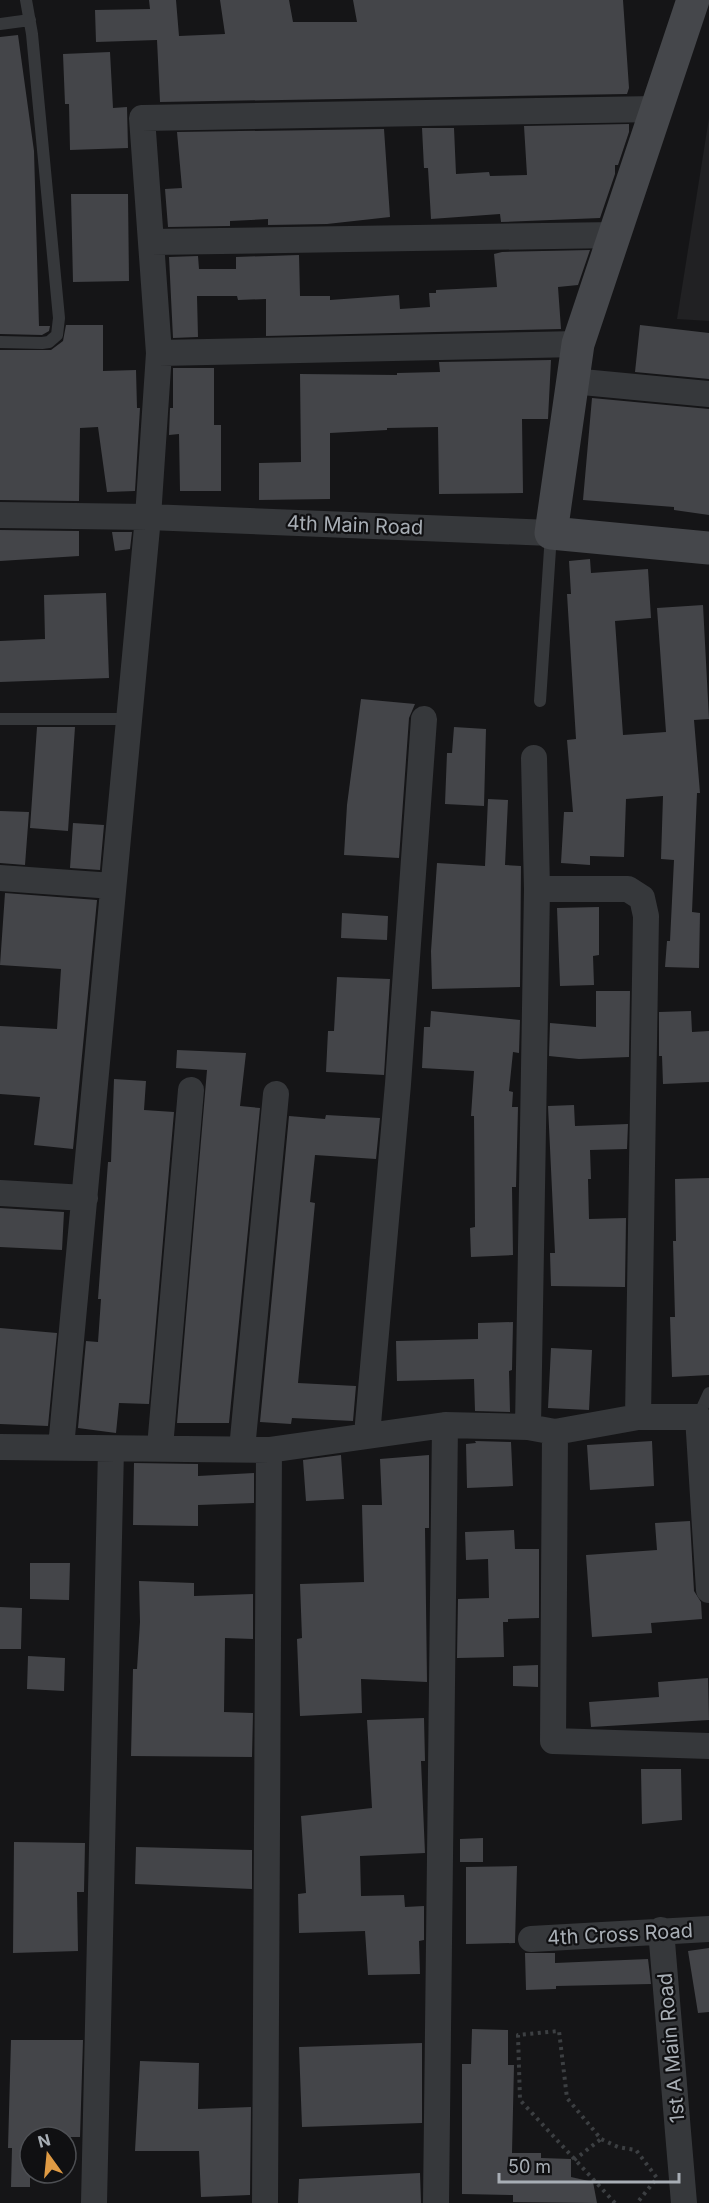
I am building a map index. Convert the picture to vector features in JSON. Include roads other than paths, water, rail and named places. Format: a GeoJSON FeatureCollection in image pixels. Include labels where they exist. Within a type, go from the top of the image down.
{"type":"FeatureCollection","features":[{"type":"Feature","properties":{"kind":"street"},"geometry":{"type":"LineString","coordinates":[[550,533],[578,344],[693,0]]}},
{"type":"Feature","properties":{"kind":"street"},"geometry":{"type":"LineString","coordinates":[[60,1447],[129,720],[159,353],[142,118],[656,109]]}},
{"type":"Feature","properties":{"kind":"street"},"geometry":{"type":"LineString","coordinates":[[151,242],[616,235]]}},
{"type":"Feature","properties":{"kind":"street"},"geometry":{"type":"LineString","coordinates":[[159,353],[578,344]]}},
{"type":"Feature","properties":{"kind":"street"},"geometry":{"type":"LineString","coordinates":[[572,381],[709,394]]}},
{"type":"Feature","properties":{"kind":"street","name":"4th Main Road"},"geometry":{"type":"LineString","coordinates":[[0,515],[147,517],[550,533],[709,548]]}},
{"type":"Feature","properties":{"kind":"street"},"geometry":{"type":"LineString","coordinates":[[367,1435],[397,1095],[424,719]]}},
{"type":"Feature","properties":{"kind":"street"},"geometry":{"type":"LineString","coordinates":[[528,1427],[537,889],[534,758]]}},
{"type":"Feature","properties":{"kind":"street"},"geometry":{"type":"LineString","coordinates":[[0,878],[113,886]]}},
{"type":"Feature","properties":{"kind":"street"},"geometry":{"type":"LineString","coordinates":[[537,889],[628,889],[642,898],[646,916],[638,1417]]}},
{"type":"Feature","properties":{"kind":"street"},"geometry":{"type":"LineString","coordinates":[[160,1447],[191,1090]]}},
{"type":"Feature","properties":{"kind":"street"},"geometry":{"type":"LineString","coordinates":[[242,1449],[276,1094]]}},
{"type":"Feature","properties":{"kind":"street"},"geometry":{"type":"LineString","coordinates":[[0,1193],[85,1198]]}},
{"type":"Feature","properties":{"kind":"street"},"geometry":{"type":"LineString","coordinates":[[0,1447],[269,1450],[445,1425],[528,1427],[555,1432],[638,1417],[698,1416],[709,1590]]}},
{"type":"Feature","properties":{"kind":"street"},"geometry":{"type":"LineString","coordinates":[[436,2203],[445,1425]]}},
{"type":"Feature","properties":{"kind":"street"},"geometry":{"type":"LineString","coordinates":[[555,1432],[553,1741],[709,1746]]}},
{"type":"Feature","properties":{"kind":"street"},"geometry":{"type":"LineString","coordinates":[[94,2203],[111,1449]]}},
{"type":"Feature","properties":{"kind":"street"},"geometry":{"type":"LineString","coordinates":[[265,2203],[269,1450]]}},
{"type":"Feature","properties":{"kind":"street","name":"4th Cross Road"},"geometry":{"type":"LineString","coordinates":[[531,1939],[709,1929]]}},
{"type":"Feature","properties":{"kind":"street","name":"1st A Main Road"},"geometry":{"type":"LineString","coordinates":[[661,1930],[684,2203]]}},
{"type":"Feature","properties":{"kind":"lane"},"geometry":{"type":"LineString","coordinates":[[0,342],[49,342],[57,335],[59,318],[30,20],[26,0]]}},
{"type":"Feature","properties":{"kind":"lane"},"geometry":{"type":"LineString","coordinates":[[0,24],[30,20]]}},
{"type":"Feature","properties":{"kind":"lane"},"geometry":{"type":"LineString","coordinates":[[540,701],[550,533]]}},
{"type":"Feature","properties":{"kind":"lane"},"geometry":{"type":"LineString","coordinates":[[0,719],[129,720]]}},
{"type":"Feature","properties":{"kind":"lane"},"geometry":{"type":"LineString","coordinates":[[698,1416],[709,1393]]}}]}
